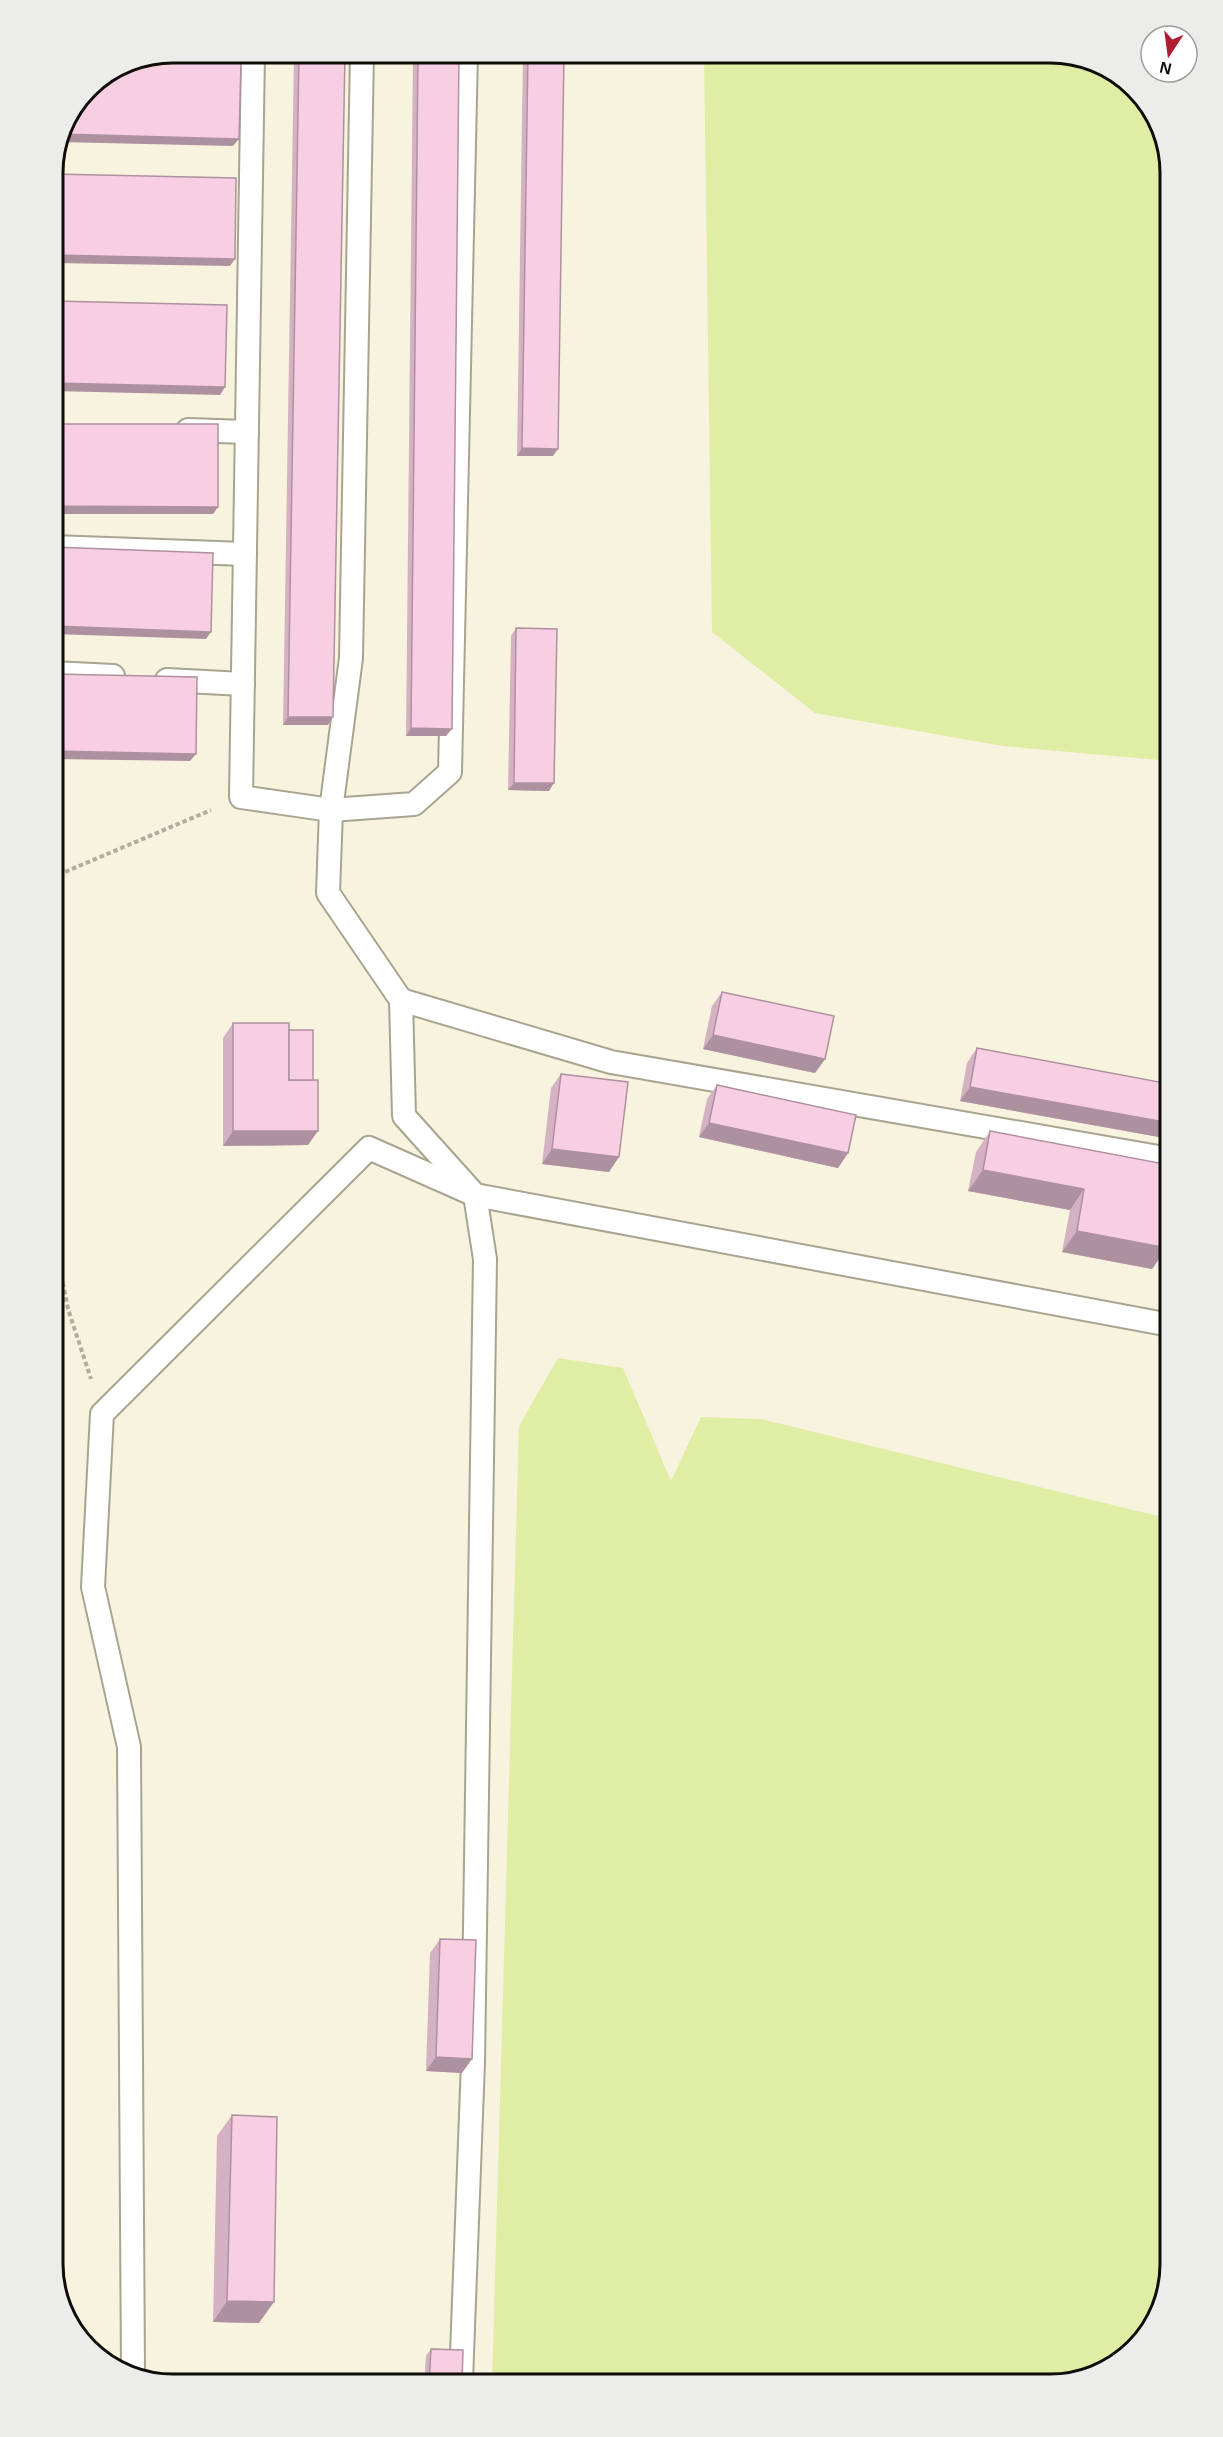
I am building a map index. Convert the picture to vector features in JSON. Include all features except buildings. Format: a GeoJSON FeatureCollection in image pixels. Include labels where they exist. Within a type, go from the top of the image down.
{"type":"FeatureCollection","features":[{"type":"Feature","properties":{"kind":"lane"},"geometry":{"type":"LineString","coordinates":[[253,63],[241,797],[331,810],[414,804],[450,772],[466,63]]}},
{"type":"Feature","properties":{"kind":"lane"},"geometry":{"type":"LineString","coordinates":[[362,63],[351,658],[331,810],[328,893],[401,1000],[404,1116],[475,1195],[485,1259],[473,2062],[461,2374]]}},
{"type":"Feature","properties":{"kind":"lane"},"geometry":{"type":"LineString","coordinates":[[227,180],[250,181]]}},
{"type":"Feature","properties":{"kind":"lane"},"geometry":{"type":"LineString","coordinates":[[226,310],[249,311]]}},
{"type":"Feature","properties":{"kind":"lane"},"geometry":{"type":"LineString","coordinates":[[167,429],[247,432]]}},
{"type":"Feature","properties":{"kind":"lane"},"geometry":{"type":"LineString","coordinates":[[63,547],[245,554]]}},
{"type":"Feature","properties":{"kind":"lane"},"geometry":{"type":"LineString","coordinates":[[63,674],[243,684]]}},
{"type":"Feature","properties":{"kind":"lane"},"geometry":{"type":"LineString","coordinates":[[401,1000],[611,1062],[1160,1157]]}},
{"type":"Feature","properties":{"kind":"lane"},"geometry":{"type":"LineString","coordinates":[[132,2366],[129,1747],[93,1587],[102,1413],[369,1148],[475,1195],[1160,1323]]}},
{"type":"Feature","properties":{"kind":"path"},"geometry":{"type":"LineString","coordinates":[[63,873],[241,797]]}},
{"type":"Feature","properties":{"kind":"path"},"geometry":{"type":"LineString","coordinates":[[63,1284],[68,1310],[102,1413]]}},
{"type":"Feature","properties":{"kind":"green space"},"geometry":{"type":"Polygon","coordinates":[[[704,63],[1057,63],[1086,69],[1111,81],[1128,95],[1145,118],[1152,131],[1160,166],[1160,760],[1003,746],[815,713],[712,632],[704,63]]]}},
{"type":"Feature","properties":{"kind":"green space"},"geometry":{"type":"Polygon","coordinates":[[[558,1358],[623,1368],[671,1481],[701,1417],[761,1419],[1160,1517],[1160,2264],[1156,2293],[1149,2313],[1128,2342],[1105,2359],[1092,2366],[1057,2374],[492,2374],[519,1426],[558,1358]]]}}]}
